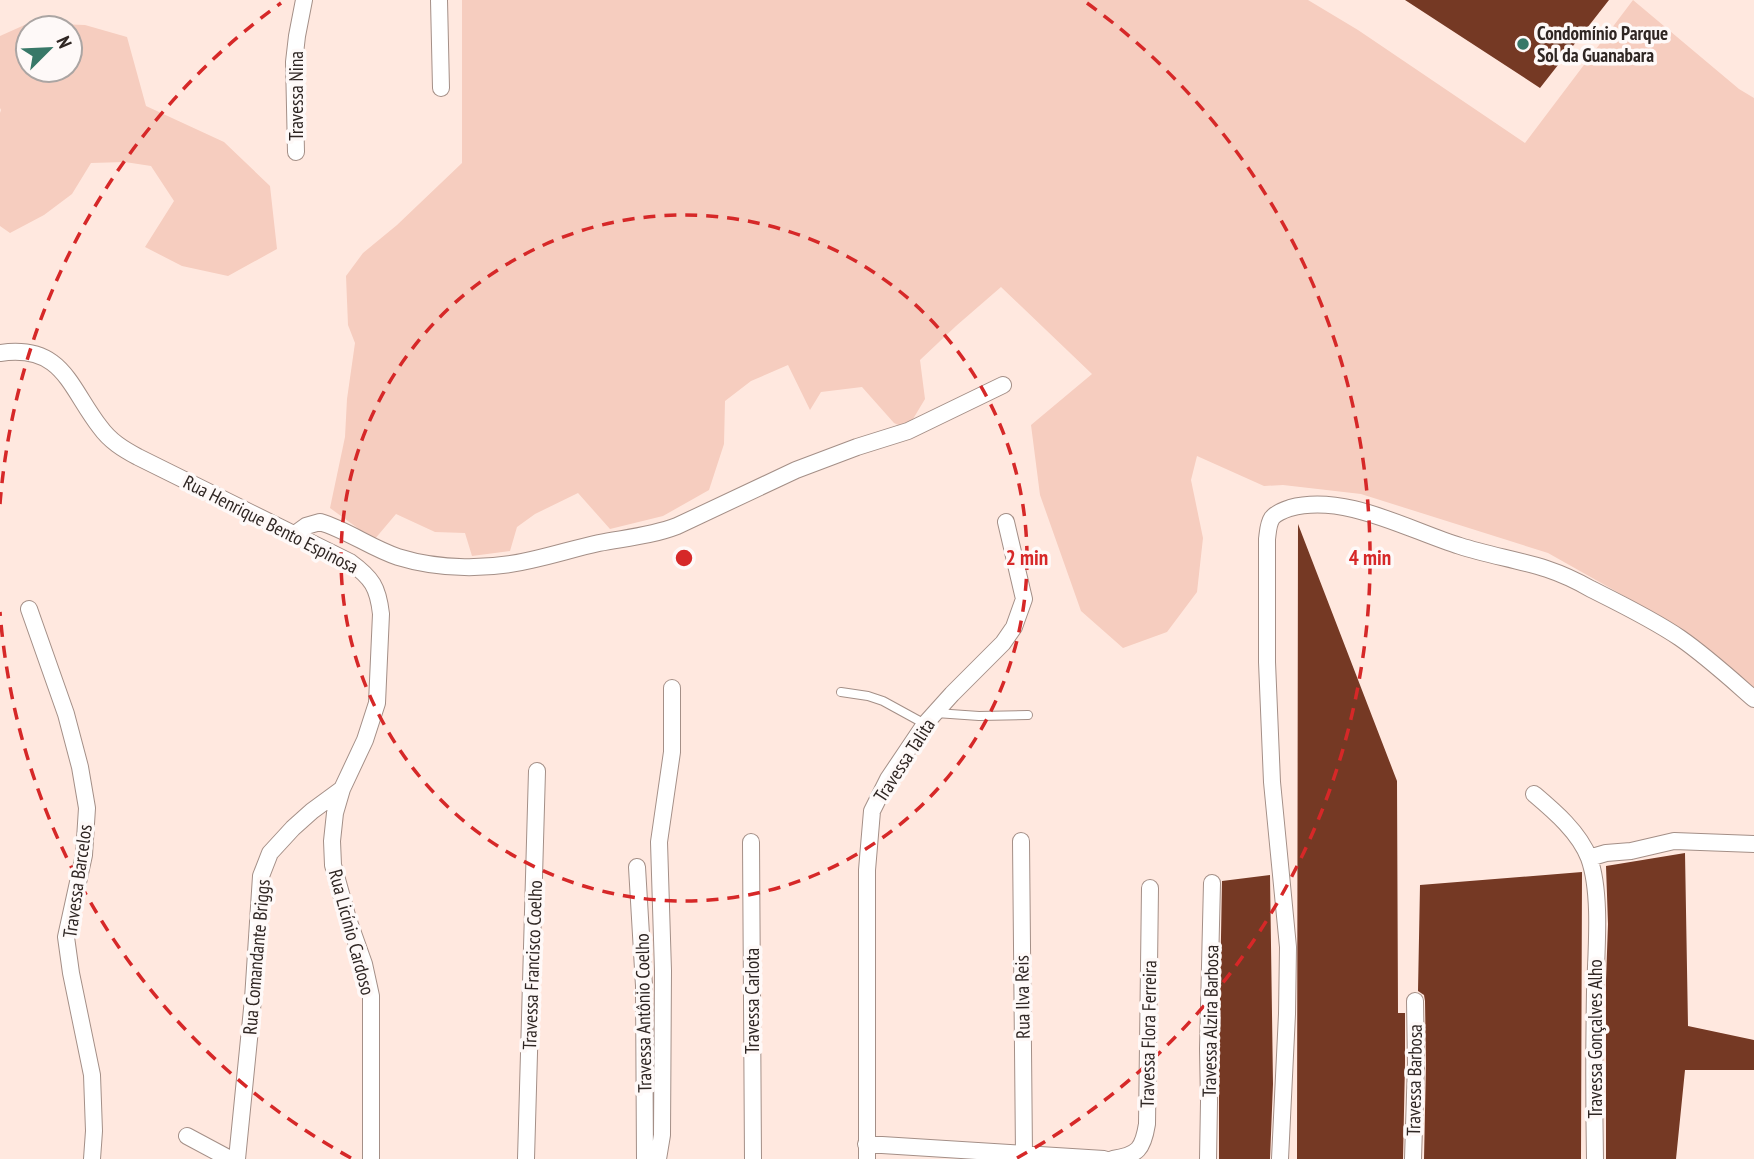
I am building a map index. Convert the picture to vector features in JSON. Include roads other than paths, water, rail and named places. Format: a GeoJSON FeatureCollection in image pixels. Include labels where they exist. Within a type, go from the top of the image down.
{"type":"FeatureCollection","features":[{"type":"Feature","properties":{"kind":"street","name":"Travessa Nina"},"geometry":{"type":"LineString","coordinates":[[296,152],[294,62],[304,0]]}},
{"type":"Feature","properties":{"kind":"street"},"geometry":{"type":"LineString","coordinates":[[439,0],[441,88]]}},
{"type":"Feature","properties":{"kind":"street","name":"Rua Henrique Bento Espinosa"},"geometry":{"type":"LineString","coordinates":[[0,353],[12,351],[36,354],[54,362],[100,428],[116,444],[350,562],[366,573],[374,583],[380,600],[381,614],[377,703],[365,740],[342,789]]}},
{"type":"Feature","properties":{"kind":"street"},"geometry":{"type":"LineString","coordinates":[[295,534],[306,526],[320,522],[387,552],[424,563],[494,567],[528,561],[599,543],[658,533],[677,526],[796,470],[908,431],[1003,385]]}},
{"type":"Feature","properties":{"kind":"street"},"geometry":{"type":"LineString","coordinates":[[1280,1159],[1288,947],[1272,782],[1268,675],[1267,539],[1273,517],[1298,506],[1339,506],[1373,514],[1432,537],[1484,553],[1546,569],[1591,589],[1679,638],[1754,699]]}},
{"type":"Feature","properties":{"kind":"street","name":"Travessa Talita"},"geometry":{"type":"LineString","coordinates":[[866,1152],[867,870],[872,811],[888,779],[930,718],[1003,643],[1014,627],[1024,599],[1006,522]]}},
{"type":"Feature","properties":{"kind":"street","name":"Travessa Barcelos"},"geometry":{"type":"LineString","coordinates":[[29,610],[66,714],[80,767],[87,808],[84,855],[66,937],[92,1075],[92,1159]]}},
{"type":"Feature","properties":{"kind":"street"},"geometry":{"type":"LineString","coordinates":[[658,1159],[662,1135],[663,1019],[659,842],[672,752],[672,688]]}},
{"type":"Feature","properties":{"kind":"street","name":"Travessa Francisco Coelho"},"geometry":{"type":"LineString","coordinates":[[526,1159],[537,771]]}},
{"type":"Feature","properties":{"kind":"street","name":"Rua Comandante Briggs"},"geometry":{"type":"LineString","coordinates":[[237,1159],[253,999],[261,876],[270,853],[303,820],[342,789]]}},
{"type":"Feature","properties":{"kind":"street","name":"Rua Licínio Cardoso"},"geometry":{"type":"LineString","coordinates":[[342,789],[335,813],[333,865],[370,996],[371,1159]]}},
{"type":"Feature","properties":{"kind":"street"},"geometry":{"type":"LineString","coordinates":[[1534,794],[1574,833],[1589,858],[1674,841],[1754,844]]}},
{"type":"Feature","properties":{"kind":"street","name":"Rua Ilva Reis"},"geometry":{"type":"LineString","coordinates":[[1021,841],[1024,1154]]}},
{"type":"Feature","properties":{"kind":"street","name":"Travessa Carlota"},"geometry":{"type":"LineString","coordinates":[[751,842],[753,1159]]}},
{"type":"Feature","properties":{"kind":"street","name":"Travessa Gonçalves Alho"},"geometry":{"type":"LineString","coordinates":[[1589,858],[1597,919],[1593,1063],[1595,1159]]}},
{"type":"Feature","properties":{"kind":"street","name":"Travessa Antônio Coelho"},"geometry":{"type":"LineString","coordinates":[[637,867],[644,986],[645,1159]]}},
{"type":"Feature","properties":{"kind":"street","name":"Travessa Alzira Barbosa"},"geometry":{"type":"LineString","coordinates":[[1208,1159],[1212,883]]}},
{"type":"Feature","properties":{"kind":"street","name":"Travessa Flora Ferreira"},"geometry":{"type":"LineString","coordinates":[[1113,1159],[1132,1155],[1141,1147],[1147,1124],[1150,888]]}},
{"type":"Feature","properties":{"kind":"street","name":"Travessa Barbosa"},"geometry":{"type":"LineString","coordinates":[[1413,1159],[1415,1001]]}},
{"type":"Feature","properties":{"kind":"street"},"geometry":{"type":"LineString","coordinates":[[644,1016],[663,1019]]}},
{"type":"Feature","properties":{"kind":"street"},"geometry":{"type":"LineString","coordinates":[[187,1136],[230,1159]]}},
{"type":"Feature","properties":{"kind":"street"},"geometry":{"type":"LineString","coordinates":[[866,1152],[1024,1154],[1104,1159]]}},
{"type":"Feature","properties":{"kind":"lane"},"geometry":{"type":"LineString","coordinates":[[841,692],[868,695],[930,718],[1028,715]]}},
{"type":"Feature","properties":{"kind":"place","name":"Condomínio Parque Sol da Guanabara"},"geometry":{"type":"Point","coordinates":[1523,44]}}]}
